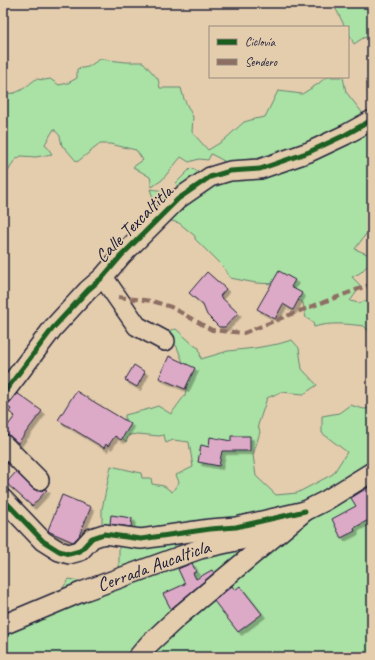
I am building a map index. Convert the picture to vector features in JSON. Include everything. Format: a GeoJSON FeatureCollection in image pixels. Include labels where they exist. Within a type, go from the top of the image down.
{"type":"FeatureCollection","features":[{"type":"Feature","properties":{"kind":"street","name":"Calle Texcaltitla"},"geometry":{"type":"LineString","coordinates":[[3,394],[53,328],[88,290],[103,277],[178,199],[210,177],[230,171],[260,169],[310,152],[372,120]]}},
{"type":"Feature","properties":{"kind":"street"},"geometry":{"type":"LineString","coordinates":[[103,277],[137,326],[165,341]]}},
{"type":"Feature","properties":{"kind":"street"},"geometry":{"type":"LineString","coordinates":[[3,444],[39,480]]}},
{"type":"Feature","properties":{"kind":"street"},"geometry":{"type":"LineString","coordinates":[[138,657],[149,644],[179,616],[305,511],[325,501],[372,472]]}},
{"type":"Feature","properties":{"kind":"street"},"geometry":{"type":"LineString","coordinates":[[3,499],[43,542],[59,551],[69,554],[80,551],[92,538],[104,534],[141,539],[210,529],[236,527],[305,511]]}},
{"type":"Feature","properties":{"kind":"street","name":"Cerrada Aucalticla"},"geometry":{"type":"LineString","coordinates":[[3,625],[84,591],[200,549],[245,538],[305,511]]}},
{"type":"Feature","properties":{"kind":"green space"},"geometry":{"type":"Polygon","coordinates":[[[331,3],[372,3],[372,36],[363,38],[354,44],[349,34],[349,26],[344,26],[331,3]]]}},
{"type":"Feature","properties":{"kind":"green space"},"geometry":{"type":"Polygon","coordinates":[[[100,59],[143,62],[158,79],[160,88],[181,88],[184,99],[193,117],[192,132],[208,150],[223,141],[244,122],[265,117],[278,91],[302,94],[325,78],[343,78],[346,92],[372,125],[372,234],[366,234],[355,249],[372,256],[372,261],[360,273],[352,277],[361,286],[350,301],[359,303],[372,299],[372,335],[364,326],[333,324],[314,327],[313,322],[306,318],[303,303],[275,284],[256,283],[230,278],[225,269],[195,239],[195,236],[179,223],[153,216],[151,201],[153,198],[150,189],[179,193],[176,183],[191,168],[204,175],[224,161],[211,154],[208,160],[199,159],[189,162],[181,157],[162,180],[152,187],[150,177],[133,167],[143,160],[136,150],[110,144],[100,144],[77,162],[62,146],[60,136],[54,129],[45,144],[52,154],[36,157],[21,156],[14,161],[3,178],[3,93],[8,94],[17,92],[25,88],[36,79],[50,79],[59,85],[68,83],[77,78],[77,69],[88,67],[100,59]]]}},
{"type":"Feature","properties":{"kind":"green space"},"geometry":{"type":"Polygon","coordinates":[[[176,329],[199,348],[201,359],[228,351],[255,348],[292,340],[299,348],[302,369],[317,385],[304,394],[281,392],[267,398],[258,425],[260,432],[253,455],[256,476],[276,495],[297,493],[333,474],[347,452],[322,433],[322,416],[339,413],[350,405],[364,409],[372,408],[372,657],[3,657],[3,627],[19,626],[39,622],[69,579],[94,584],[119,574],[119,537],[102,522],[102,509],[111,466],[141,473],[142,478],[151,478],[152,484],[164,486],[172,492],[179,482],[176,475],[193,467],[189,442],[173,440],[166,443],[164,435],[138,434],[129,435],[126,442],[118,433],[125,428],[125,415],[158,406],[171,414],[185,395],[188,380],[184,365],[177,347],[166,331],[176,329]]]}},
{"type":"Feature","properties":{"kind":"building"},"geometry":{"type":"Polygon","coordinates":[[[279,271],[295,280],[291,287],[302,293],[293,310],[283,304],[275,319],[257,309],[279,271]]]}},
{"type":"Feature","properties":{"kind":"building"},"geometry":{"type":"Polygon","coordinates":[[[207,272],[226,289],[220,296],[238,313],[225,327],[219,327],[207,315],[203,305],[189,293],[207,272]]]}},
{"type":"Feature","properties":{"kind":"building"},"geometry":{"type":"Polygon","coordinates":[[[169,356],[195,368],[185,389],[159,378],[169,356]]]}},
{"type":"Feature","properties":{"kind":"building"},"geometry":{"type":"Polygon","coordinates":[[[134,365],[145,372],[137,387],[125,380],[134,365]]]}},
{"type":"Feature","properties":{"kind":"building"},"geometry":{"type":"Polygon","coordinates":[[[76,391],[131,424],[121,440],[115,436],[108,446],[106,444],[104,448],[58,420],[76,391]]]}},
{"type":"Feature","properties":{"kind":"building"},"geometry":{"type":"Polygon","coordinates":[[[17,393],[42,411],[18,443],[3,432],[15,416],[9,412],[11,409],[5,405],[11,401],[17,393]]]}},
{"type":"Feature","properties":{"kind":"building"},"geometry":{"type":"Polygon","coordinates":[[[231,436],[250,436],[250,451],[222,451],[219,466],[198,462],[201,445],[209,447],[210,437],[231,441],[231,436]]]}},
{"type":"Feature","properties":{"kind":"building"},"geometry":{"type":"Polygon","coordinates":[[[16,472],[37,491],[47,490],[32,506],[6,483],[16,472]]]}},
{"type":"Feature","properties":{"kind":"building"},"geometry":{"type":"Polygon","coordinates":[[[372,485],[372,518],[354,528],[355,531],[341,538],[332,519],[356,506],[351,498],[372,485]]]}},
{"type":"Feature","properties":{"kind":"building"},"geometry":{"type":"Polygon","coordinates":[[[62,495],[91,507],[79,536],[73,542],[48,530],[62,495]]]}},
{"type":"Feature","properties":{"kind":"building"},"geometry":{"type":"Polygon","coordinates":[[[111,515],[132,518],[131,527],[110,524],[111,515]]]}},
{"type":"Feature","properties":{"kind":"building"},"geometry":{"type":"Polygon","coordinates":[[[192,563],[196,572],[193,573],[196,579],[212,570],[214,573],[171,609],[163,594],[185,584],[178,569],[192,563]]]}},
{"type":"Feature","properties":{"kind":"building"},"geometry":{"type":"Polygon","coordinates":[[[232,586],[235,590],[240,586],[262,614],[238,632],[214,601],[232,586]]]}},
{"type":"Feature","properties":{"kind":"marked path"},"geometry":{"type":"LineString","coordinates":[[118,297],[152,301],[171,307],[212,330],[244,333],[372,284]]}},
{"type":"Feature","properties":{"kind":"cycle path"},"geometry":{"type":"LineString","coordinates":[[3,394],[53,328],[88,290],[103,277],[121,256],[178,199],[210,177],[230,171],[260,169],[309,152],[372,120]]}},
{"type":"Feature","properties":{"kind":"cycle path"},"geometry":{"type":"LineString","coordinates":[[3,499],[43,541],[59,551],[69,554],[80,551],[92,538],[104,534],[141,539],[210,529],[236,527],[305,511]]}}]}
